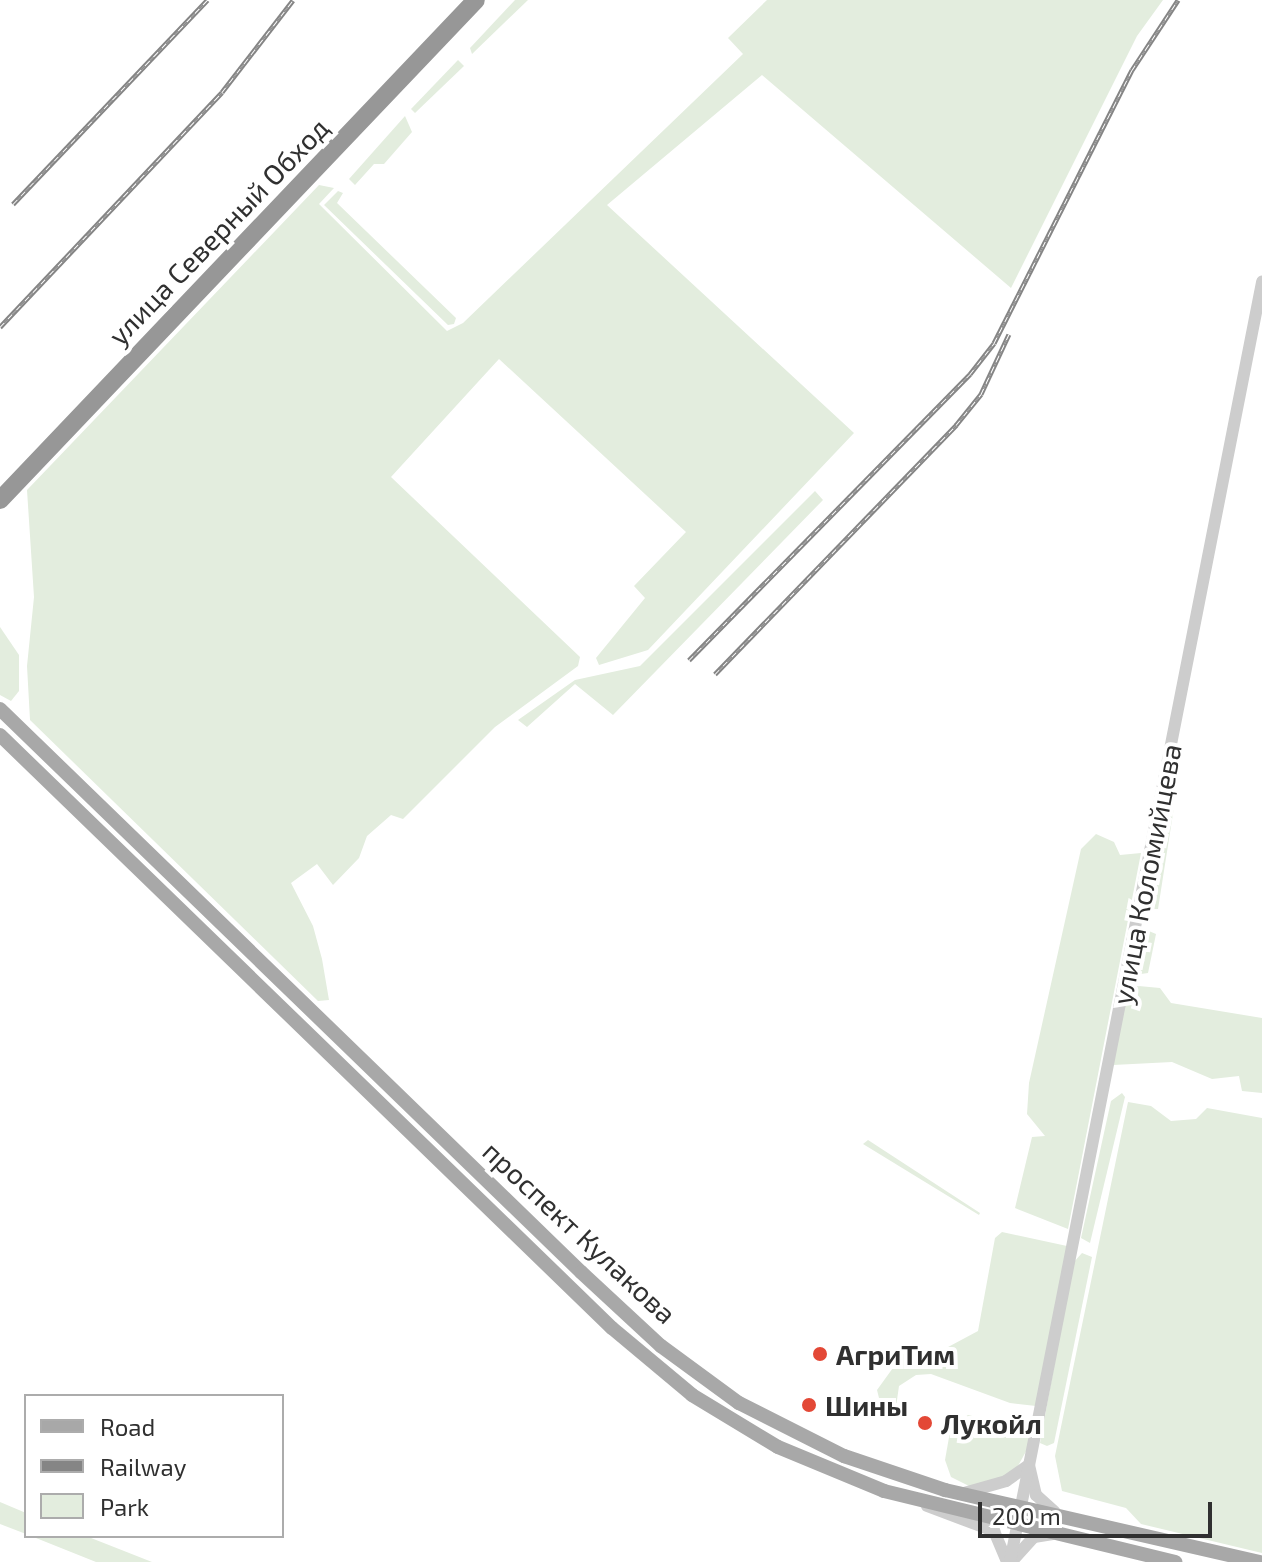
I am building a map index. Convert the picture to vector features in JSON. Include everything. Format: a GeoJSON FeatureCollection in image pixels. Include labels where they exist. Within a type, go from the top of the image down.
{"type":"FeatureCollection","features":[{"type":"Feature","properties":{"kind":"highway","name":"улица Северный Обход"},"geometry":{"type":"LineString","coordinates":[[0,500],[476,0]]}},
{"type":"Feature","properties":{"kind":"main road","name":"проспект Кулакова"},"geometry":{"type":"LineString","coordinates":[[0,709],[661,1346],[739,1403],[790,1431],[960,1494],[1055,1512],[1260,1562]]}},
{"type":"Feature","properties":{"kind":"main road","name":"проспект Кулакова"},"geometry":{"type":"LineString","coordinates":[[0,735],[662,1372],[778,1447],[920,1502],[1175,1562]]}},
{"type":"Feature","properties":{"kind":"street","name":"улица Коломийцева"},"geometry":{"type":"LineString","coordinates":[[1010,1562],[1262,282]]}},
{"type":"Feature","properties":{"kind":"street"},"geometry":{"type":"LineString","coordinates":[[960,1494],[1006,1481],[1029,1465],[1036,1495],[1055,1512]]}},
{"type":"Feature","properties":{"kind":"street"},"geometry":{"type":"LineString","coordinates":[[920,1502],[994,1531],[1010,1562],[1034,1537],[1057,1533]]}},
{"type":"Feature","properties":{"kind":"green space"},"geometry":{"type":"Polygon","coordinates":[[[515,0],[528,0],[472,54],[470,48],[515,0]]]}},
{"type":"Feature","properties":{"kind":"green space"},"geometry":{"type":"Polygon","coordinates":[[[767,0],[1163,0],[1137,36],[1011,288],[762,75],[607,205],[854,433],[648,650],[599,665],[596,658],[645,598],[634,586],[686,532],[499,359],[391,477],[580,657],[578,666],[495,727],[403,819],[391,815],[367,836],[359,858],[333,885],[317,864],[291,883],[313,926],[322,959],[329,1000],[318,1001],[30,720],[27,666],[34,597],[27,490],[319,185],[334,188],[319,204],[447,331],[463,323],[743,54],[728,38],[767,0]]]}},
{"type":"Feature","properties":{"kind":"green space"},"geometry":{"type":"Polygon","coordinates":[[[458,60],[464,66],[415,113],[411,109],[458,60]]]}},
{"type":"Feature","properties":{"kind":"green space"},"geometry":{"type":"Polygon","coordinates":[[[405,116],[412,132],[384,164],[374,164],[355,185],[349,179],[405,116]]]}},
{"type":"Feature","properties":{"kind":"green space"},"geometry":{"type":"Polygon","coordinates":[[[338,191],[343,193],[337,203],[456,318],[454,324],[448,325],[324,205],[338,191]]]}},
{"type":"Feature","properties":{"kind":"green space"},"geometry":{"type":"Polygon","coordinates":[[[815,491],[823,500],[613,715],[575,684],[527,727],[518,720],[575,680],[640,666],[815,491]]]}},
{"type":"Feature","properties":{"kind":"green space"},"geometry":{"type":"Polygon","coordinates":[[[0,627],[19,655],[19,691],[11,701],[0,695],[0,627]]]}},
{"type":"Feature","properties":{"kind":"green space"},"geometry":{"type":"Polygon","coordinates":[[[1165,798],[1174,807],[1158,909],[1148,909],[1144,903],[1165,798]]]}},
{"type":"Feature","properties":{"kind":"green space"},"geometry":{"type":"Polygon","coordinates":[[[1096,834],[1114,842],[1120,855],[1141,853],[1068,1229],[1015,1208],[1032,1137],[1045,1136],[1027,1114],[1029,1083],[1081,849],[1096,834]]]}},
{"type":"Feature","properties":{"kind":"green space"},"geometry":{"type":"Polygon","coordinates":[[[1144,929],[1156,934],[1148,973],[1134,975],[1144,929]]]}},
{"type":"Feature","properties":{"kind":"green space"},"geometry":{"type":"Polygon","coordinates":[[[1128,985],[1160,988],[1171,1003],[1262,1018],[1262,1093],[1242,1091],[1239,1076],[1212,1079],[1172,1062],[1113,1065],[1128,985]]]}},
{"type":"Feature","properties":{"kind":"green space"},"geometry":{"type":"Polygon","coordinates":[[[1122,1093],[1125,1097],[1090,1243],[1081,1238],[1111,1101],[1122,1093]]]}},
{"type":"Feature","properties":{"kind":"green space"},"geometry":{"type":"Polygon","coordinates":[[[1128,1102],[1151,1106],[1171,1121],[1196,1119],[1207,1108],[1262,1118],[1262,1553],[1141,1524],[1126,1508],[1062,1491],[1055,1456],[1128,1102]]]}},
{"type":"Feature","properties":{"kind":"green space"},"geometry":{"type":"Polygon","coordinates":[[[868,1140],[980,1213],[979,1215],[863,1144],[868,1140]]]}},
{"type":"Feature","properties":{"kind":"green space"},"geometry":{"type":"Polygon","coordinates":[[[1002,1232],[1067,1246],[1036,1406],[1010,1403],[931,1374],[916,1375],[899,1386],[896,1407],[881,1406],[877,1390],[903,1354],[935,1354],[978,1331],[995,1238],[1002,1232]]]}},
{"type":"Feature","properties":{"kind":"green space"},"geometry":{"type":"Polygon","coordinates":[[[1082,1253],[1092,1257],[1054,1443],[1047,1446],[1040,1443],[1073,1263],[1082,1253]]]}},
{"type":"Feature","properties":{"kind":"green space"},"geometry":{"type":"Polygon","coordinates":[[[968,1415],[1028,1429],[1029,1446],[1014,1473],[973,1488],[951,1477],[945,1460],[951,1426],[968,1415]]]}},
{"type":"Feature","properties":{"kind":"green space"},"geometry":{"type":"Polygon","coordinates":[[[0,1502],[24,1512],[24,1533],[0,1524],[0,1502]]]}},
{"type":"Feature","properties":{"kind":"green space"},"geometry":{"type":"Polygon","coordinates":[[[36,1538],[91,1538],[152,1562],[96,1562],[36,1538]]]}},
{"type":"Feature","properties":{"kind":"railway"},"geometry":{"type":"LineString","coordinates":[[13,204],[207,0]]}},
{"type":"Feature","properties":{"kind":"railway"},"geometry":{"type":"LineString","coordinates":[[0,327],[222,92],[293,0]]}},
{"type":"Feature","properties":{"kind":"railway"},"geometry":{"type":"LineString","coordinates":[[689,660],[970,374],[994,343],[1132,70],[1178,0]]}},
{"type":"Feature","properties":{"kind":"railway"},"geometry":{"type":"LineString","coordinates":[[715,674],[956,425],[981,394],[1009,334]]}},
{"type":"Feature","properties":{"kind":"place","name":"АгриТим"},"geometry":{"type":"Point","coordinates":[820,1354]}},
{"type":"Feature","properties":{"kind":"place","name":"Шины"},"geometry":{"type":"Point","coordinates":[809,1405]}},
{"type":"Feature","properties":{"kind":"place","name":"Лукойл"},"geometry":{"type":"Point","coordinates":[925,1423]}}]}
